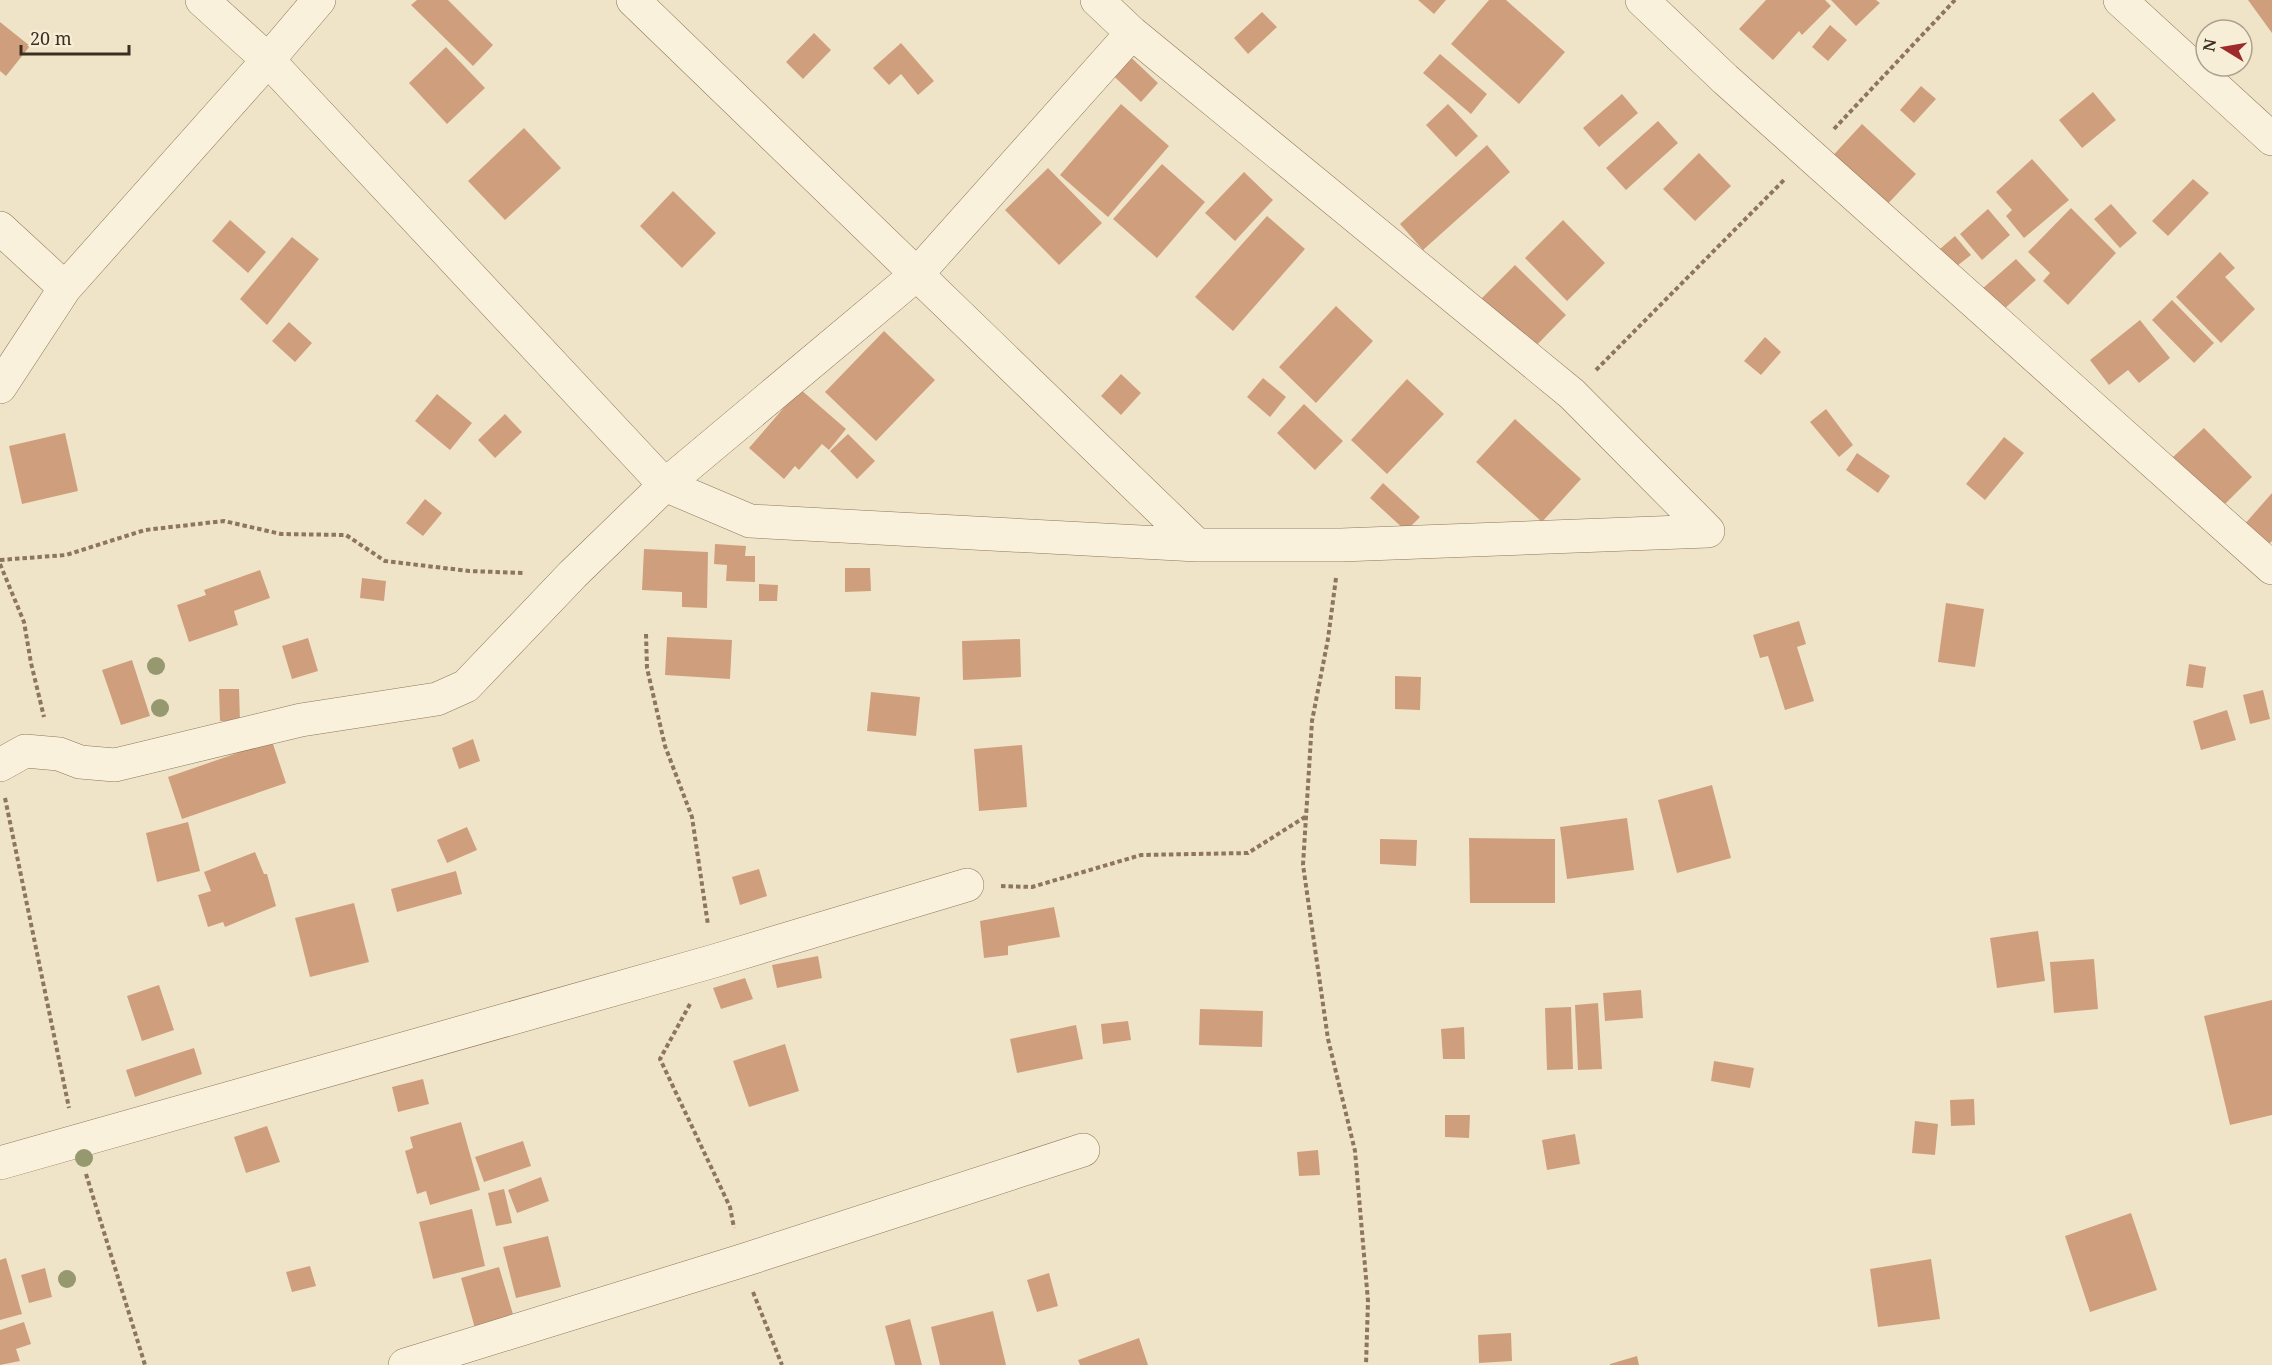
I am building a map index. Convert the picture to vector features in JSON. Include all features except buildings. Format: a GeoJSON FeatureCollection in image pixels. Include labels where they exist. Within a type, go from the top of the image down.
{"type":"FeatureCollection","features":[{"type":"Feature","properties":{"kind":"street"},"geometry":{"type":"LineString","coordinates":[[202,0],[268,60],[665,485],[750,521],[1197,545],[1341,545],[1708,531],[1572,394],[1132,33],[1097,0]]}},
{"type":"Feature","properties":{"kind":"street"},"geometry":{"type":"LineString","coordinates":[[0,387],[65,288],[319,0]]}},
{"type":"Feature","properties":{"kind":"street"},"geometry":{"type":"LineString","coordinates":[[633,0],[1197,545]]}},
{"type":"Feature","properties":{"kind":"street"},"geometry":{"type":"LineString","coordinates":[[1641,0],[1725,79],[2272,568]]}},
{"type":"Feature","properties":{"kind":"street"},"geometry":{"type":"LineString","coordinates":[[2120,0],[2272,139]]}},
{"type":"Feature","properties":{"kind":"street"},"geometry":{"type":"LineString","coordinates":[[0,765],[25,751],[58,754],[80,762],[115,765],[301,720],[437,699],[466,686],[573,574],[665,485],[917,274],[1132,33]]}},
{"type":"Feature","properties":{"kind":"street"},"geometry":{"type":"LineString","coordinates":[[0,228],[65,288]]}},
{"type":"Feature","properties":{"kind":"street"},"geometry":{"type":"LineString","coordinates":[[0,1163],[714,961],[967,885]]}},
{"type":"Feature","properties":{"kind":"street"},"geometry":{"type":"LineString","coordinates":[[405,1365],[741,1261],[1083,1150]]}},
{"type":"Feature","properties":{"kind":"path"},"geometry":{"type":"LineString","coordinates":[[1572,394],[1809,154],[1956,0]]}},
{"type":"Feature","properties":{"kind":"path"},"geometry":{"type":"LineString","coordinates":[[0,560],[66,555],[145,530],[224,521],[280,534],[345,535],[385,561],[470,571],[573,574]]}},
{"type":"Feature","properties":{"kind":"path"},"geometry":{"type":"LineString","coordinates":[[1341,545],[1328,639],[1312,722],[1303,865],[1328,1040],[1355,1151],[1368,1301],[1366,1365]]}},
{"type":"Feature","properties":{"kind":"path"},"geometry":{"type":"LineString","coordinates":[[0,564],[24,622],[40,707],[58,754]]}},
{"type":"Feature","properties":{"kind":"path"},"geometry":{"type":"LineString","coordinates":[[5,798],[76,1141],[145,1365]]}},
{"type":"Feature","properties":{"kind":"path"},"geometry":{"type":"LineString","coordinates":[[967,885],[1032,887],[1141,855],[1248,854],[1306,816]]}}]}
